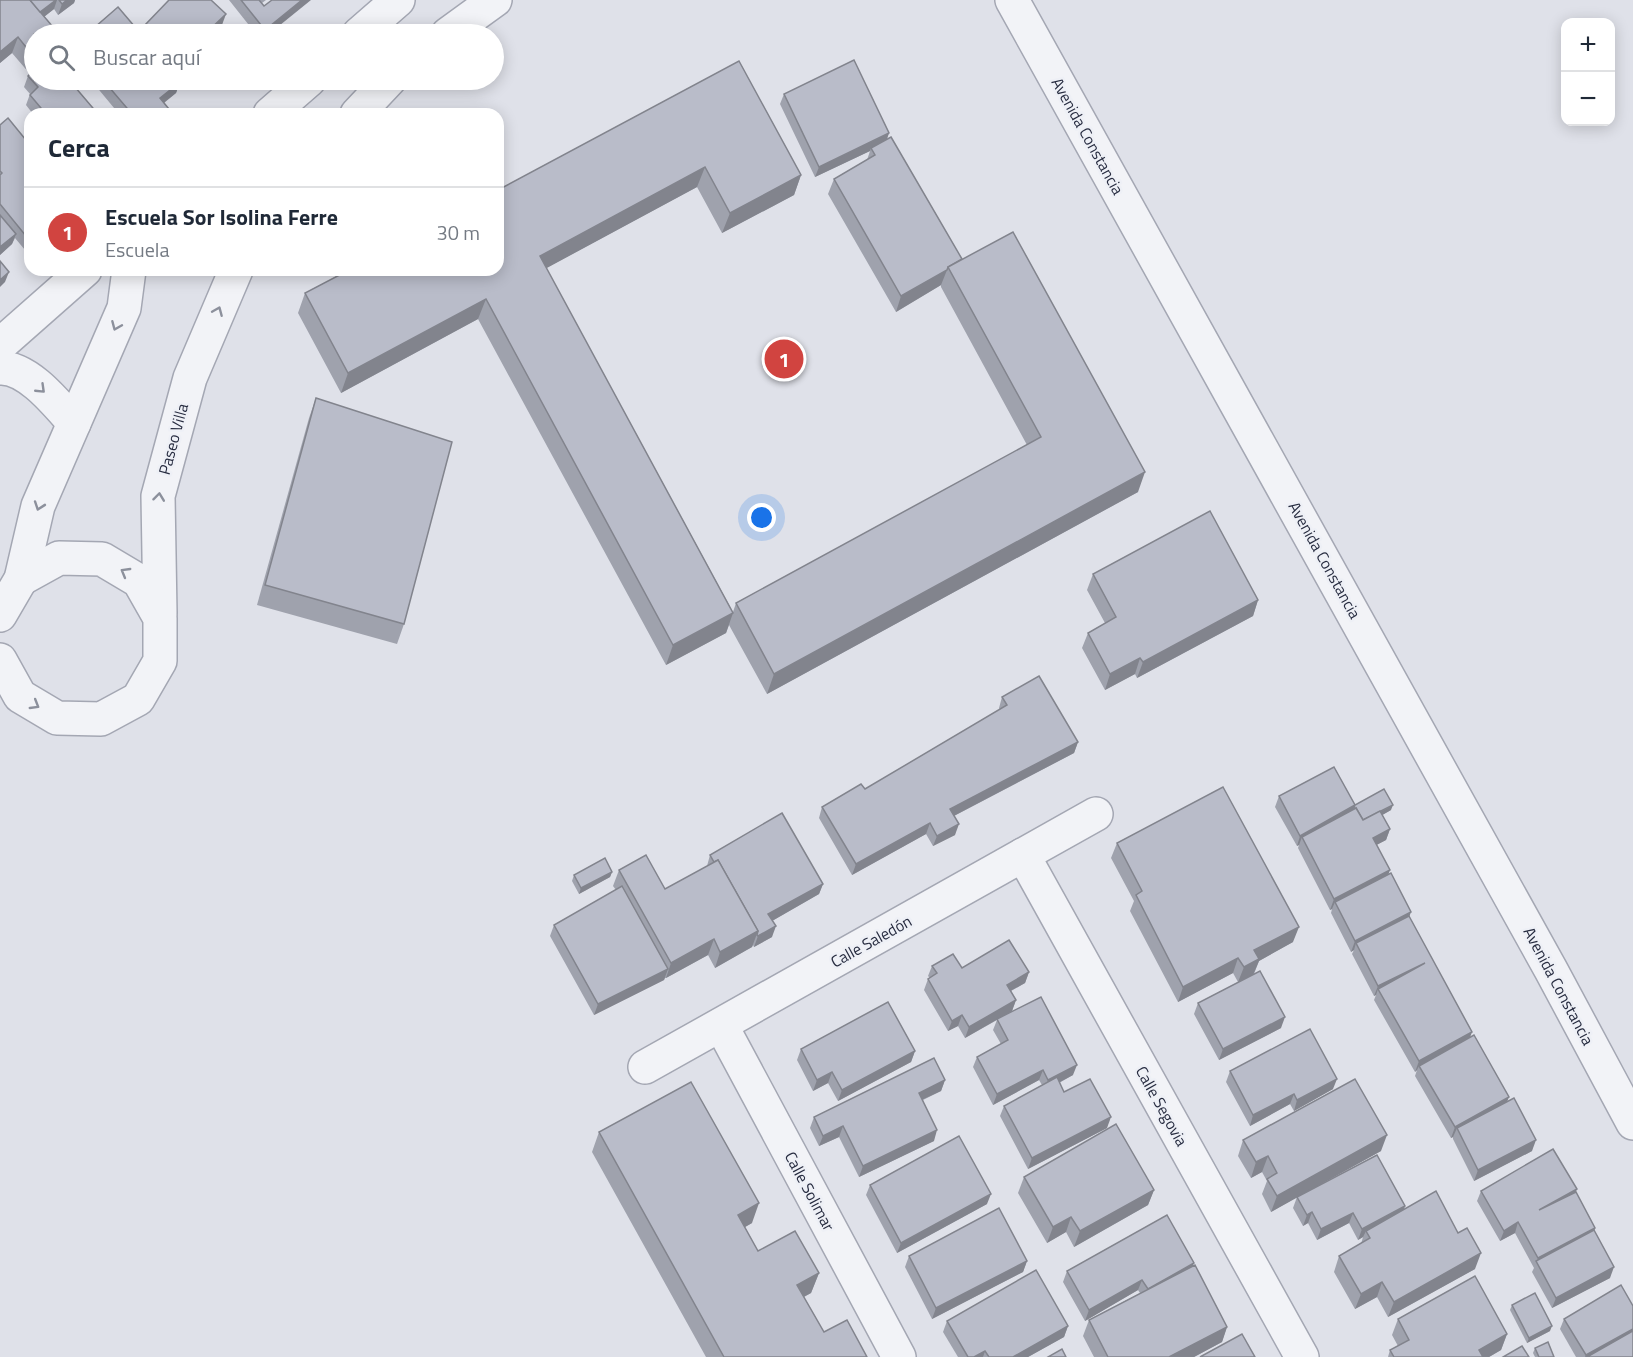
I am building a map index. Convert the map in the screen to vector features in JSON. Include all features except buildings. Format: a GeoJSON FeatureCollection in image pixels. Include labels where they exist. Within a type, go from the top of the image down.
{"type":"FeatureCollection","features":[{"type":"Feature","properties":{"kind":"street"},"geometry":{"type":"LineString","coordinates":[[370,24],[398,0]]}},
{"type":"Feature","properties":{"kind":"street"},"geometry":{"type":"LineString","coordinates":[[462,24],[495,0]]}},
{"type":"Feature","properties":{"kind":"street","name":"Avenida Constancia"},"geometry":{"type":"LineString","coordinates":[[1012,0],[1402,699],[1633,1123]]}},
{"type":"Feature","properties":{"kind":"street"},"geometry":{"type":"LineString","coordinates":[[277,108],[298,90]]}},
{"type":"Feature","properties":{"kind":"street"},"geometry":{"type":"LineString","coordinates":[[363,108],[380,90]]}},
{"type":"Feature","properties":{"kind":"street"},"geometry":{"type":"LineString","coordinates":[[0,345],[78,276]]}},
{"type":"Feature","properties":{"kind":"street"},"geometry":{"type":"LineString","coordinates":[[0,615],[21,579],[38,506],[124,308],[128,276]]}},
{"type":"Feature","properties":{"kind":"street","name":"Paseo Villa"},"geometry":{"type":"LineString","coordinates":[[0,660],[20,696],[57,718],[100,719],[138,699],[159,661],[158,495],[190,378],[233,276]]}},
{"type":"Feature","properties":{"kind":"street"},"geometry":{"type":"LineString","coordinates":[[0,368],[6,368],[36,382],[74,423]]}},
{"type":"Feature","properties":{"kind":"street"},"geometry":{"type":"LineString","coordinates":[[21,579],[59,558],[102,559],[139,580],[160,618]]}},
{"type":"Feature","properties":{"kind":"street","name":"Calle Saledón"},"geometry":{"type":"LineString","coordinates":[[645,1067],[1096,814]]}},
{"type":"Feature","properties":{"kind":"street","name":"Calle Segovia"},"geometry":{"type":"LineString","coordinates":[[1023,855],[1302,1357]]}},
{"type":"Feature","properties":{"kind":"street","name":"Calle Solimar"},"geometry":{"type":"LineString","coordinates":[[721,1024],[899,1357]]}},
{"type":"Feature","properties":{"kind":"place","name":"Escuela Sor Isolina Ferre"},"geometry":{"type":"Point","coordinates":[784,359]}}]}
